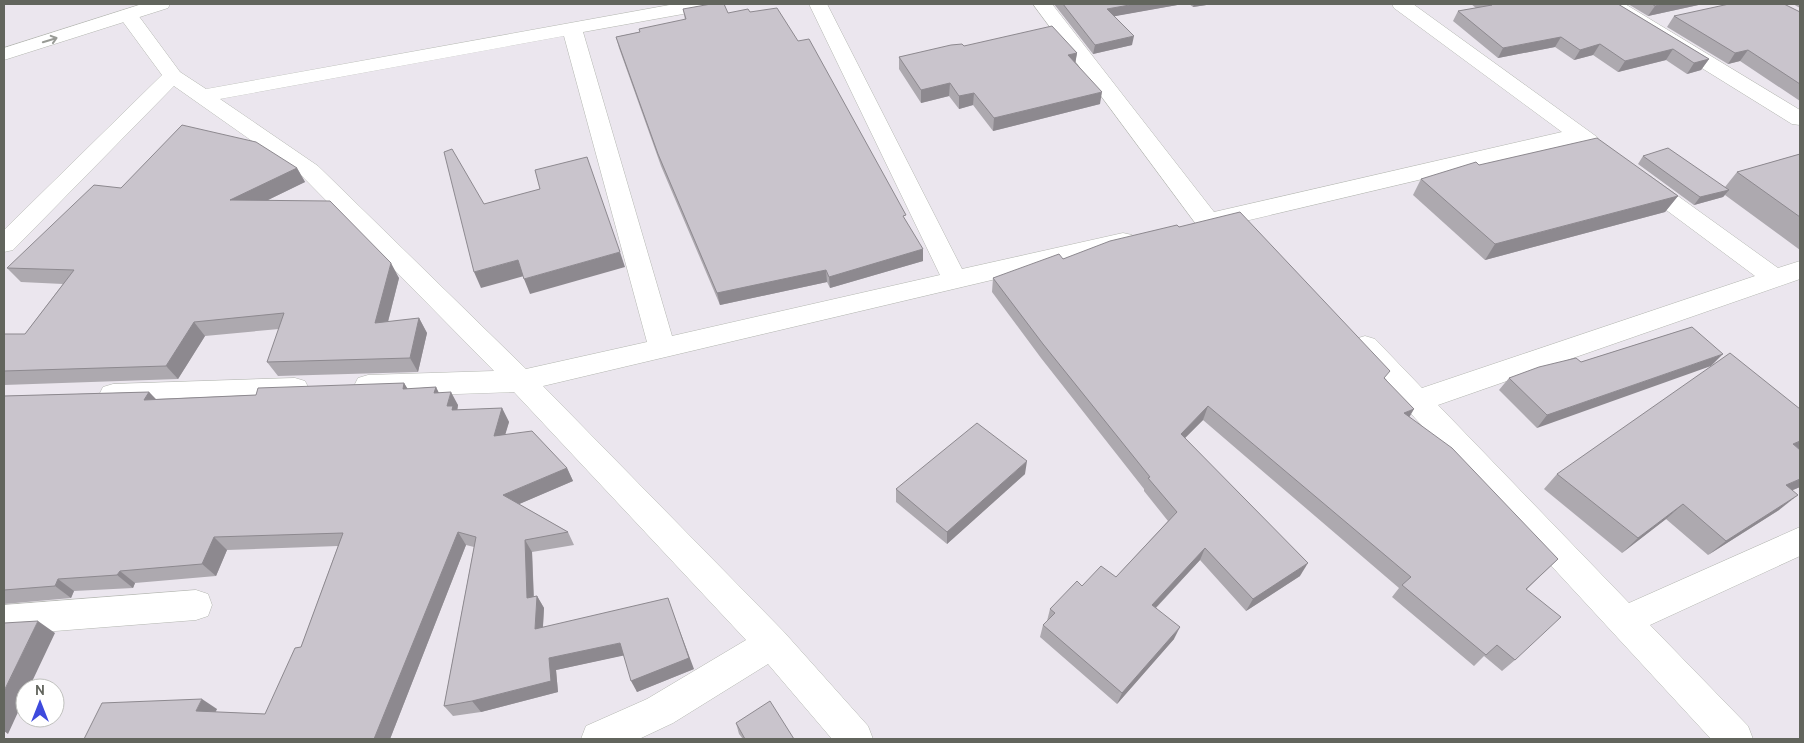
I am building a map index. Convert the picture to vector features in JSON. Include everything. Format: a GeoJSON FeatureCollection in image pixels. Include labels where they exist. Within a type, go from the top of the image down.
{"type":"FeatureCollection","features":[{"type":"Feature","properties":{"kind":"street"},"geometry":{"type":"LineString","coordinates":[[4,37],[108,4]]}},
{"type":"Feature","properties":{"kind":"street"},"geometry":{"type":"LineString","coordinates":[[4,54],[161,4]]}},
{"type":"Feature","properties":{"kind":"street"},"geometry":{"type":"LineString","coordinates":[[202,96],[705,4]]}},
{"type":"Feature","properties":{"kind":"street"},"geometry":{"type":"LineString","coordinates":[[818,4],[955,280]]}},
{"type":"Feature","properties":{"kind":"street"},"geometry":{"type":"LineString","coordinates":[[1042,4],[1208,221]]}},
{"type":"Feature","properties":{"kind":"street"},"geometry":{"type":"LineString","coordinates":[[1401,4],[1603,152]]}},
{"type":"Feature","properties":{"kind":"street"},"geometry":{"type":"LineString","coordinates":[[1612,4],[1800,120]]}},
{"type":"Feature","properties":{"kind":"street"},"geometry":{"type":"LineString","coordinates":[[128,15],[173,76],[310,171],[521,381],[772,643],[855,739]]}},
{"type":"Feature","properties":{"kind":"street"},"geometry":{"type":"LineString","coordinates":[[1645,24],[1672,18]]}},
{"type":"Feature","properties":{"kind":"street"},"geometry":{"type":"LineString","coordinates":[[572,28],[662,348]]}},
{"type":"Feature","properties":{"kind":"street"},"geometry":{"type":"LineString","coordinates":[[4,244],[173,76]]}},
{"type":"Feature","properties":{"kind":"street"},"geometry":{"type":"LineString","coordinates":[[1180,228],[1579,135]]}},
{"type":"Feature","properties":{"kind":"street"},"geometry":{"type":"LineString","coordinates":[[1626,169],[1776,279]]}},
{"type":"Feature","properties":{"kind":"street"},"geometry":{"type":"LineString","coordinates":[[1240,214],[1260,236]]}},
{"type":"Feature","properties":{"kind":"street"},"geometry":{"type":"LineString","coordinates":[[83,396],[521,381],[1143,236]]}},
{"type":"Feature","properties":{"kind":"street"},"geometry":{"type":"LineString","coordinates":[[1417,401],[1800,270]]}},
{"type":"Feature","properties":{"kind":"street"},"geometry":{"type":"LineString","coordinates":[[1349,329],[1735,739]]}},
{"type":"Feature","properties":{"kind":"street"},"geometry":{"type":"LineString","coordinates":[[1624,622],[1800,541]]}},
{"type":"Feature","properties":{"kind":"street"},"geometry":{"type":"LineString","coordinates":[[4,620],[196,605]]}},
{"type":"Feature","properties":{"kind":"street"},"geometry":{"type":"LineString","coordinates":[[599,739],[660,711],[772,643]]}},
{"type":"Feature","properties":{"kind":"building"},"geometry":{"type":"Polygon","coordinates":[[[711,4],[724,4],[728,13],[748,9],[750,12],[777,8],[798,41],[809,39],[906,215],[903,216],[923,249],[829,277],[826,270],[717,293],[658,154],[616,37],[640,32],[639,29],[686,19],[683,9],[711,4]]]}},
{"type":"Feature","properties":{"kind":"building"},"geometry":{"type":"Polygon","coordinates":[[[1063,4],[1135,4],[1107,9],[1134,36],[1095,45],[1063,4]]]}},
{"type":"Feature","properties":{"kind":"building"},"geometry":{"type":"Polygon","coordinates":[[[1490,4],[1618,4],[1709,59],[1694,63],[1673,49],[1625,61],[1600,44],[1580,50],[1561,37],[1503,48],[1458,11],[1492,5],[1490,4]]]}},
{"type":"Feature","properties":{"kind":"building"},"geometry":{"type":"Polygon","coordinates":[[[1729,4],[1784,4],[1800,12],[1800,84],[1748,50],[1735,53],[1674,16],[1729,4]]]}},
{"type":"Feature","properties":{"kind":"building"},"geometry":{"type":"Polygon","coordinates":[[[1052,26],[1077,53],[1068,55],[1102,92],[994,118],[974,93],[959,96],[950,83],[921,90],[899,57],[951,45],[962,44],[964,46],[1052,26]]]}},
{"type":"Feature","properties":{"kind":"building"},"geometry":{"type":"Polygon","coordinates":[[[182,125],[256,142],[297,168],[230,200],[330,201],[391,263],[375,323],[419,318],[410,358],[267,362],[284,313],[194,322],[166,366],[4,371],[4,334],[25,334],[74,270],[7,268],[94,185],[121,188],[182,125]]]}},
{"type":"Feature","properties":{"kind":"building"},"geometry":{"type":"Polygon","coordinates":[[[1597,138],[1678,196],[1495,244],[1421,179],[1476,162],[1479,165],[1597,138]]]}},
{"type":"Feature","properties":{"kind":"building"},"geometry":{"type":"Polygon","coordinates":[[[1668,148],[1729,190],[1700,197],[1643,156],[1668,148]]]}},
{"type":"Feature","properties":{"kind":"building"},"geometry":{"type":"Polygon","coordinates":[[[452,149],[484,204],[540,189],[535,170],[587,157],[620,252],[524,279],[518,260],[474,272],[444,152],[452,149]]]}},
{"type":"Feature","properties":{"kind":"building"},"geometry":{"type":"Polygon","coordinates":[[[1800,154],[1800,217],[1737,172],[1800,154]]]}},
{"type":"Feature","properties":{"kind":"building"},"geometry":{"type":"Polygon","coordinates":[[[1240,212],[1390,371],[1384,378],[1414,409],[1404,413],[1452,448],[1558,559],[1526,589],[1561,617],[1515,660],[1497,645],[1486,655],[1402,585],[1411,577],[1208,406],[1181,434],[1308,563],[1253,599],[1205,548],[1152,605],[1180,627],[1122,693],[1043,625],[1055,613],[1050,609],[1077,581],[1082,586],[1101,566],[1116,577],[1177,512],[1148,478],[1150,477],[1043,344],[993,278],[1059,254],[1063,259],[1110,241],[1240,212]]]}},
{"type":"Feature","properties":{"kind":"building"},"geometry":{"type":"Polygon","coordinates":[[[1692,327],[1723,354],[1547,415],[1509,378],[1539,367],[1576,358],[1581,362],[1692,327]]]}},
{"type":"Feature","properties":{"kind":"building"},"geometry":{"type":"Polygon","coordinates":[[[1730,353],[1800,409],[1800,441],[1793,444],[1800,450],[1800,479],[1786,485],[1798,495],[1726,541],[1683,504],[1638,538],[1557,474],[1730,353]]]}},
{"type":"Feature","properties":{"kind":"building"},"geometry":{"type":"Polygon","coordinates":[[[404,383],[403,389],[436,387],[434,393],[451,392],[447,406],[453,406],[452,410],[502,408],[494,436],[532,431],[567,468],[503,495],[568,532],[525,540],[527,598],[537,596],[535,629],[668,598],[689,658],[631,681],[620,643],[549,658],[551,681],[472,701],[444,706],[476,537],[458,532],[374,739],[84,739],[102,703],[202,699],[196,711],[265,714],[295,648],[301,647],[343,533],[214,537],[202,564],[120,571],[117,575],[58,579],[55,586],[4,590],[4,396],[149,392],[144,400],[256,395],[258,388],[404,383]]]}},
{"type":"Feature","properties":{"kind":"building"},"geometry":{"type":"Polygon","coordinates":[[[977,423],[1027,461],[947,532],[896,489],[977,423]]]}},
{"type":"Feature","properties":{"kind":"building"},"geometry":{"type":"Polygon","coordinates":[[[38,621],[4,691],[4,623],[38,621]]]}},
{"type":"Feature","properties":{"kind":"building"},"geometry":{"type":"Polygon","coordinates":[[[770,701],[794,739],[745,739],[736,723],[770,701]]]}}]}
